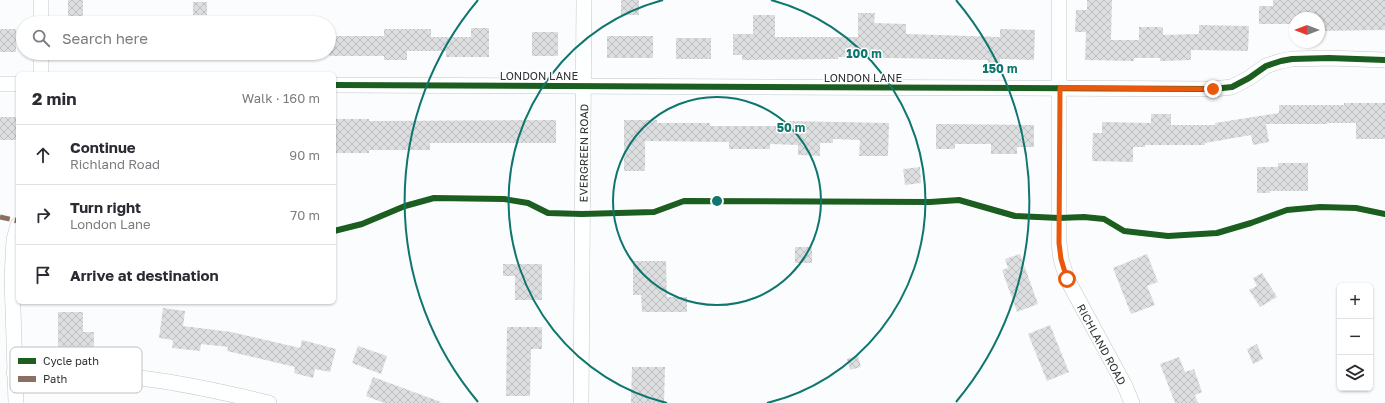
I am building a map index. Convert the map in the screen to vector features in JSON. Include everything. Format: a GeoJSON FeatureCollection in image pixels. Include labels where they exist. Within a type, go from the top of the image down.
{"type":"FeatureCollection","features":[{"type":"Feature","properties":{"kind":"street"},"geometry":{"type":"LineString","coordinates":[[41,0],[41,16]]}},
{"type":"Feature","properties":{"kind":"street","name":"EVERGREEN ROAD"},"geometry":{"type":"LineString","coordinates":[[580,403],[584,0]]}},
{"type":"Feature","properties":{"kind":"street","name":"RICHLAND ROAD"},"geometry":{"type":"LineString","coordinates":[[1059,0],[1059,243],[1061,259],[1067,279],[1125,386],[1132,403]]}},
{"type":"Feature","properties":{"kind":"street","name":"LONDON LANE"},"geometry":{"type":"LineString","coordinates":[[336,85],[1213,89],[1232,87],[1249,78],[1266,66],[1292,59],[1329,58],[1385,60]]}},
{"type":"Feature","properties":{"kind":"street"},"geometry":{"type":"LineString","coordinates":[[41,60],[41,72]]}},
{"type":"Feature","properties":{"kind":"street"},"geometry":{"type":"LineString","coordinates":[[0,84],[16,84]]}},
{"type":"Feature","properties":{"kind":"street"},"geometry":{"type":"LineString","coordinates":[[13,347],[12,278],[14,240],[16,232]]}},
{"type":"Feature","properties":{"kind":"street"},"geometry":{"type":"LineString","coordinates":[[142,378],[192,386],[269,403]]}},
{"type":"Feature","properties":{"kind":"street"},"geometry":{"type":"LineString","coordinates":[[15,393],[16,403]]}},
{"type":"Feature","properties":{"kind":"building"},"geometry":{"type":"Polygon","coordinates":[[[68,0],[83,0],[83,16],[68,16],[68,0]]]}},
{"type":"Feature","properties":{"kind":"building"},"geometry":{"type":"Polygon","coordinates":[[[621,0],[639,0],[639,15],[621,15],[621,0]]]}},
{"type":"Feature","properties":{"kind":"building"},"geometry":{"type":"Polygon","coordinates":[[[1087,0],[1112,0],[1111,40],[1139,40],[1139,27],[1163,27],[1163,35],[1199,34],[1199,25],[1249,26],[1248,51],[1191,50],[1191,60],[1160,61],[1160,58],[1134,58],[1134,61],[1085,60],[1086,32],[1075,32],[1076,10],[1087,10],[1087,0]]]}},
{"type":"Feature","properties":{"kind":"building"},"geometry":{"type":"Polygon","coordinates":[[[1273,0],[1385,0],[1385,30],[1325,31],[1325,12],[1289,12],[1289,24],[1259,24],[1259,6],[1273,6],[1273,0]]]}},
{"type":"Feature","properties":{"kind":"building"},"geometry":{"type":"Polygon","coordinates":[[[193,2],[207,2],[207,15],[193,15],[193,2]]]}},
{"type":"Feature","properties":{"kind":"building"},"geometry":{"type":"Polygon","coordinates":[[[858,13],[875,13],[874,23],[906,24],[906,34],[1000,37],[1000,29],[1035,30],[1034,60],[1000,59],[1000,70],[988,70],[988,60],[838,57],[838,59],[742,60],[742,55],[733,55],[733,34],[753,34],[753,15],[775,15],[775,37],[858,37],[858,13]]]}},
{"type":"Feature","properties":{"kind":"building"},"geometry":{"type":"Polygon","coordinates":[[[471,28],[489,28],[489,57],[446,57],[446,51],[407,51],[407,60],[384,60],[384,56],[336,56],[336,36],[384,36],[384,29],[431,29],[431,37],[471,37],[471,28]]]}},
{"type":"Feature","properties":{"kind":"building"},"geometry":{"type":"Polygon","coordinates":[[[0,29],[16,29],[16,52],[0,52],[0,29]]]}},
{"type":"Feature","properties":{"kind":"building"},"geometry":{"type":"Polygon","coordinates":[[[532,32],[558,32],[558,56],[532,56],[532,32]]]}},
{"type":"Feature","properties":{"kind":"building"},"geometry":{"type":"Polygon","coordinates":[[[607,36],[653,36],[653,58],[607,58],[607,36]]]}},
{"type":"Feature","properties":{"kind":"building"},"geometry":{"type":"Polygon","coordinates":[[[676,38],[711,38],[711,59],[676,59],[676,38]]]}},
{"type":"Feature","properties":{"kind":"building"},"geometry":{"type":"Polygon","coordinates":[[[1344,103],[1385,103],[1385,139],[1356,139],[1356,123],[1266,124],[1269,142],[1253,145],[1251,135],[1205,143],[1205,145],[1145,145],[1145,147],[1133,147],[1133,162],[1092,161],[1093,133],[1102,133],[1102,122],[1151,123],[1151,114],[1171,114],[1171,125],[1215,125],[1215,123],[1279,113],[1279,105],[1344,105],[1344,103]]]}},
{"type":"Feature","properties":{"kind":"building"},"geometry":{"type":"Polygon","coordinates":[[[0,117],[16,117],[16,140],[0,140],[0,117]]]}},
{"type":"Feature","properties":{"kind":"building"},"geometry":{"type":"Polygon","coordinates":[[[336,119],[369,119],[369,121],[556,120],[556,143],[430,143],[430,150],[369,150],[369,153],[336,153],[336,119]]]}},
{"type":"Feature","properties":{"kind":"building"},"geometry":{"type":"Polygon","coordinates":[[[624,120],[657,120],[657,123],[710,123],[710,126],[787,126],[787,121],[889,123],[888,156],[859,156],[860,140],[833,139],[833,143],[820,143],[820,156],[798,155],[798,145],[770,144],[770,149],[729,149],[729,142],[645,141],[645,171],[624,171],[624,120]]]}},
{"type":"Feature","properties":{"kind":"building"},"geometry":{"type":"Polygon","coordinates":[[[936,124],[1034,125],[1034,147],[1017,147],[1017,154],[991,154],[991,144],[955,144],[955,149],[936,149],[936,124]]]}},
{"type":"Feature","properties":{"kind":"building"},"geometry":{"type":"Polygon","coordinates":[[[1278,163],[1308,163],[1308,191],[1270,191],[1270,193],[1257,193],[1257,167],[1278,167],[1278,163]]]}},
{"type":"Feature","properties":{"kind":"building"},"geometry":{"type":"Polygon","coordinates":[[[920,167],[921,183],[905,185],[903,169],[920,167]]]}},
{"type":"Feature","properties":{"kind":"building"},"geometry":{"type":"Polygon","coordinates":[[[795,247],[812,247],[812,263],[795,263],[795,247]]]}},
{"type":"Feature","properties":{"kind":"building"},"geometry":{"type":"Polygon","coordinates":[[[1020,254],[1038,304],[1017,312],[1002,270],[1008,268],[1005,259],[1020,254]]]}},
{"type":"Feature","properties":{"kind":"building"},"geometry":{"type":"Polygon","coordinates":[[[1147,254],[1158,282],[1147,286],[1155,305],[1131,314],[1113,268],[1147,254]]]}},
{"type":"Feature","properties":{"kind":"building"},"geometry":{"type":"Polygon","coordinates":[[[633,261],[666,261],[667,297],[687,297],[687,312],[642,312],[641,295],[633,295],[633,261]]]}},
{"type":"Feature","properties":{"kind":"building"},"geometry":{"type":"Polygon","coordinates":[[[503,264],[542,264],[542,300],[515,300],[515,276],[503,276],[503,264]]]}},
{"type":"Feature","properties":{"kind":"building"},"geometry":{"type":"Polygon","coordinates":[[[1262,273],[1277,297],[1260,307],[1249,290],[1257,286],[1253,278],[1262,273]]]}},
{"type":"Feature","properties":{"kind":"building"},"geometry":{"type":"Polygon","coordinates":[[[163,308],[185,311],[183,326],[231,332],[300,348],[302,340],[336,349],[330,372],[315,369],[313,378],[294,373],[295,367],[227,351],[228,347],[201,344],[200,351],[172,348],[173,340],[159,338],[163,308]]]}},
{"type":"Feature","properties":{"kind":"building"},"geometry":{"type":"Polygon","coordinates":[[[58,312],[83,312],[83,332],[94,332],[94,347],[58,347],[58,312]]]}},
{"type":"Feature","properties":{"kind":"building"},"geometry":{"type":"Polygon","coordinates":[[[1050,325],[1069,372],[1047,381],[1028,334],[1050,325]]]}},
{"type":"Feature","properties":{"kind":"building"},"geometry":{"type":"Polygon","coordinates":[[[507,327],[542,327],[542,349],[531,349],[530,396],[506,396],[507,327]]]}},
{"type":"Feature","properties":{"kind":"building"},"geometry":{"type":"Polygon","coordinates":[[[1257,344],[1263,359],[1253,364],[1247,349],[1257,344]]]}},
{"type":"Feature","properties":{"kind":"building"},"geometry":{"type":"Polygon","coordinates":[[[358,346],[387,356],[381,374],[352,363],[358,346]]]}},
{"type":"Feature","properties":{"kind":"building"},"geometry":{"type":"Polygon","coordinates":[[[858,356],[861,367],[850,370],[847,359],[858,356]]]}},
{"type":"Feature","properties":{"kind":"building"},"geometry":{"type":"Polygon","coordinates":[[[1179,357],[1185,372],[1194,369],[1202,392],[1195,395],[1198,403],[1175,403],[1160,364],[1179,357]]]}},
{"type":"Feature","properties":{"kind":"building"},"geometry":{"type":"Polygon","coordinates":[[[632,367],[665,367],[664,403],[631,403],[632,367]]]}},
{"type":"Feature","properties":{"kind":"building"},"geometry":{"type":"Polygon","coordinates":[[[373,377],[441,402],[384,403],[366,396],[373,377]]]}},
{"type":"Feature","properties":{"kind":"marked path"},"geometry":{"type":"LineString","coordinates":[[0,217],[16,221]]}},
{"type":"Feature","properties":{"kind":"cycle path"},"geometry":{"type":"LineString","coordinates":[[336,85],[1213,89],[1232,87],[1249,78],[1266,66],[1292,59],[1329,58],[1385,60]]}},
{"type":"Feature","properties":{"kind":"cycle path"},"geometry":{"type":"LineString","coordinates":[[336,230],[362,224],[405,206],[434,198],[504,199],[528,203],[548,213],[582,214],[654,212],[684,201],[930,202],[959,200],[1015,216],[1059,218],[1084,217],[1104,219],[1124,231],[1168,236],[1217,233],[1287,210],[1320,207],[1356,208],[1385,214]]}},
{"type":"Feature","properties":{"kind":"route"},"geometry":{"type":"LineString","coordinates":[[1067,279],[1061,259],[1059,243],[1060,88],[1213,89]]}}]}
